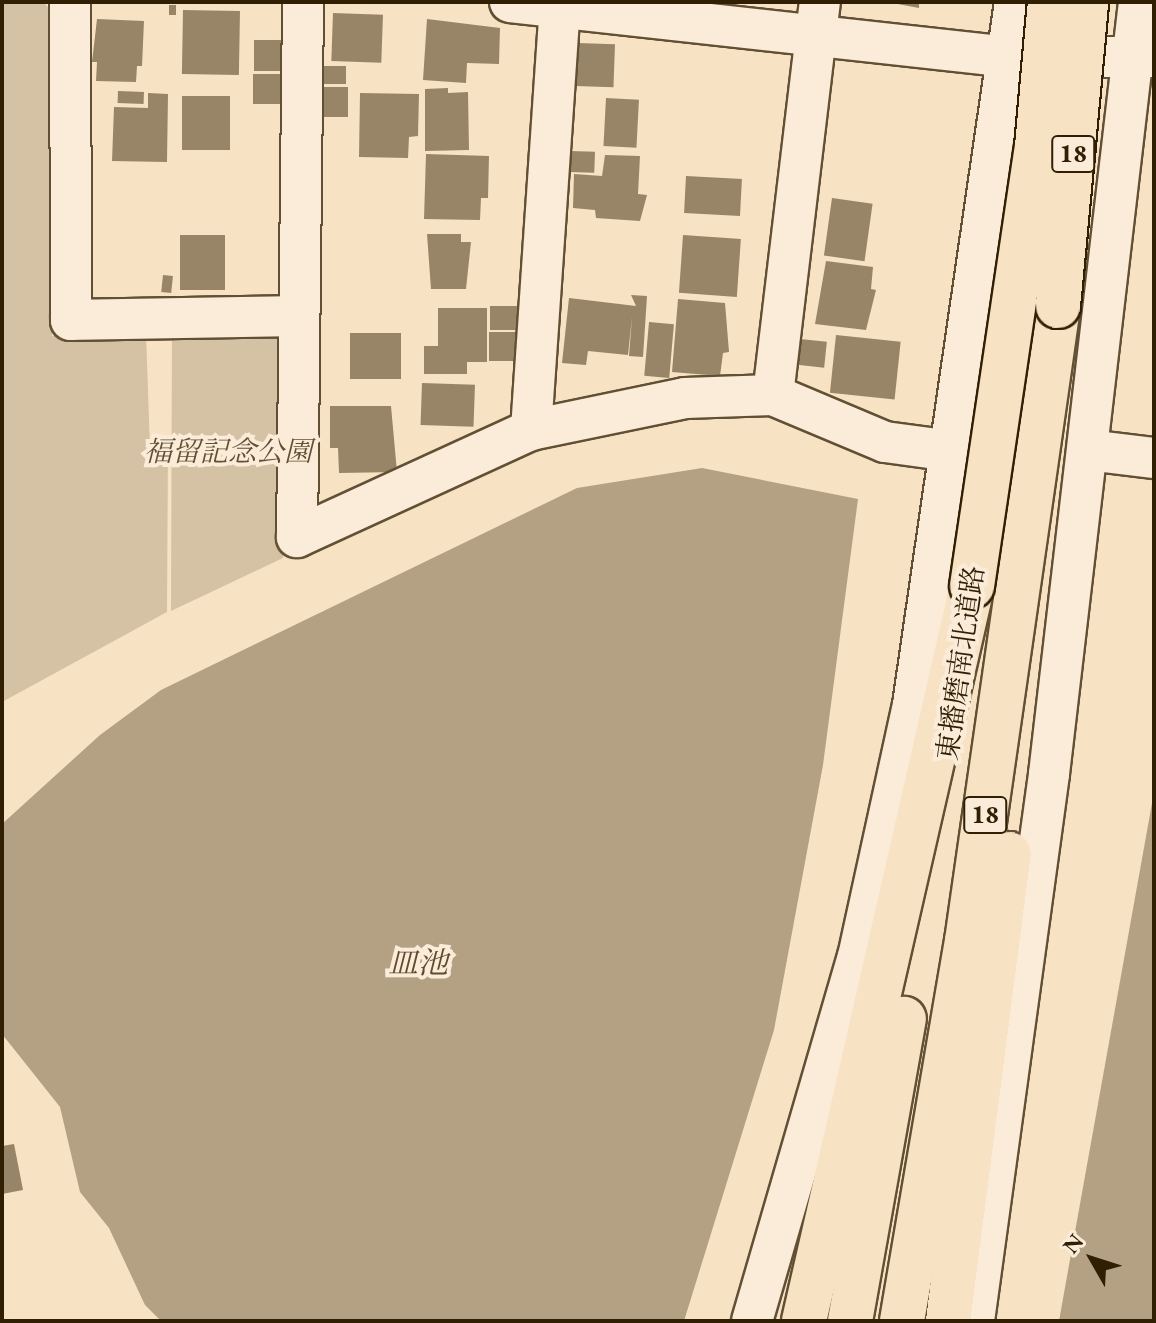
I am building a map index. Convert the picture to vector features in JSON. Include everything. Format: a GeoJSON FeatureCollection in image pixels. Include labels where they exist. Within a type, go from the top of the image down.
{"type":"FeatureCollection","features":[{"type":"Feature","properties":{"kind":"highway","name":"東播磨南北道路"},"geometry":{"type":"LineString","coordinates":[[850,1321],[920,930],[1037,147],[1050,2]]}},
{"type":"Feature","properties":{"kind":"highway","name":"東播磨南北道路"},"geometry":{"type":"LineString","coordinates":[[902,1321],[967,941],[1058,306],[1086,2]]}},
{"type":"Feature","properties":{"kind":"highway","name":"18"},"geometry":{"type":"LineString","coordinates":[[948,1321],[998,950],[1034,628],[1058,306]]}},
{"type":"Feature","properties":{"kind":"highway","name":"18"},"geometry":{"type":"LineString","coordinates":[[804,1321],[972,586]]}},
{"type":"Feature","properties":{"kind":"street"},"geometry":{"type":"LineString","coordinates":[[70,2],[71,320],[295,316]]}},
{"type":"Feature","properties":{"kind":"street"},"geometry":{"type":"LineString","coordinates":[[303,2],[295,316],[297,537],[531,430],[685,398],[773,395],[885,442],[952,451]]}},
{"type":"Feature","properties":{"kind":"street"},"geometry":{"type":"LineString","coordinates":[[510,2],[560,10],[817,17],[1009,57],[1144,56]]}},
{"type":"Feature","properties":{"kind":"street"},"geometry":{"type":"LineString","coordinates":[[752,1321],[858,957],[913,705],[1015,2]]}},
{"type":"Feature","properties":{"kind":"street"},"geometry":{"type":"LineString","coordinates":[[974,1321],[1088,450],[1144,56],[1139,2]]}},
{"type":"Feature","properties":{"kind":"street"},"geometry":{"type":"LineString","coordinates":[[531,430],[560,10]]}},
{"type":"Feature","properties":{"kind":"street"},"geometry":{"type":"LineString","coordinates":[[773,395],[817,17]]}},
{"type":"Feature","properties":{"kind":"street"},"geometry":{"type":"LineString","coordinates":[[1088,450],[1154,458]]}},
{"type":"Feature","properties":{"kind":"green space"},"geometry":{"type":"Polygon","coordinates":[[[2,2],[43,2],[52,11],[52,336],[146,334],[150,449],[168,448],[167,612],[2,702],[2,2]]]}},
{"type":"Feature","properties":{"kind":"green space","name":"福留記念公園"},"geometry":{"type":"Polygon","coordinates":[[[267,330],[284,344],[283,558],[171,611],[172,333],[267,330]]]}},
{"type":"Feature","properties":{"kind":"water","name":"皿池"},"geometry":{"type":"Polygon","coordinates":[[[702,468],[858,499],[823,765],[774,1030],[684,1321],[161,1321],[145,1305],[109,1228],[80,1192],[60,1107],[2,1034],[2,824],[100,735],[161,690],[577,488],[702,468]]]}},
{"type":"Feature","properties":{"kind":"water"},"geometry":{"type":"Polygon","coordinates":[[[1154,792],[1154,1321],[1059,1321],[1154,792]]]}},
{"type":"Feature","properties":{"kind":"building"},"geometry":{"type":"Polygon","coordinates":[[[887,2],[919,2],[919,8],[887,2]]]}},
{"type":"Feature","properties":{"kind":"building"},"geometry":{"type":"Polygon","coordinates":[[[169,5],[176,5],[176,15],[169,15],[169,5]]]}},
{"type":"Feature","properties":{"kind":"building"},"geometry":{"type":"Polygon","coordinates":[[[183,10],[240,11],[239,75],[182,74],[183,10]]]}},
{"type":"Feature","properties":{"kind":"building"},"geometry":{"type":"Polygon","coordinates":[[[333,13],[383,15],[381,63],[331,61],[333,13]]]}},
{"type":"Feature","properties":{"kind":"building"},"geometry":{"type":"Polygon","coordinates":[[[97,19],[144,21],[142,66],[137,66],[136,82],[96,81],[97,62],[92,62],[97,19]]]}},
{"type":"Feature","properties":{"kind":"building"},"geometry":{"type":"Polygon","coordinates":[[[427,19],[500,28],[499,64],[467,63],[466,83],[423,80],[427,19]]]}},
{"type":"Feature","properties":{"kind":"building"},"geometry":{"type":"Polygon","coordinates":[[[254,40],[283,40],[283,71],[254,71],[254,40]]]}},
{"type":"Feature","properties":{"kind":"building"},"geometry":{"type":"Polygon","coordinates":[[[577,43],[615,44],[613,87],[575,86],[577,43]]]}},
{"type":"Feature","properties":{"kind":"building"},"geometry":{"type":"Polygon","coordinates":[[[317,66],[346,66],[346,84],[317,84],[317,66]]]}},
{"type":"Feature","properties":{"kind":"building"},"geometry":{"type":"Polygon","coordinates":[[[253,74],[284,74],[284,104],[253,104],[253,74]]]}},
{"type":"Feature","properties":{"kind":"building"},"geometry":{"type":"Polygon","coordinates":[[[320,87],[348,87],[348,117],[320,117],[320,87]]]}},
{"type":"Feature","properties":{"kind":"building"},"geometry":{"type":"Polygon","coordinates":[[[448,88],[448,93],[468,92],[469,150],[425,151],[425,89],[448,88]]]}},
{"type":"Feature","properties":{"kind":"building"},"geometry":{"type":"Polygon","coordinates":[[[118,91],[144,92],[144,104],[118,103],[118,91]]]}},
{"type":"Feature","properties":{"kind":"building"},"geometry":{"type":"Polygon","coordinates":[[[148,93],[168,94],[167,162],[112,161],[114,107],[148,108],[148,93]]]}},
{"type":"Feature","properties":{"kind":"building"},"geometry":{"type":"Polygon","coordinates":[[[360,93],[419,94],[418,136],[409,137],[408,158],[359,157],[360,93]]]}},
{"type":"Feature","properties":{"kind":"building"},"geometry":{"type":"Polygon","coordinates":[[[182,96],[230,96],[230,150],[182,150],[182,96]]]}},
{"type":"Feature","properties":{"kind":"building"},"geometry":{"type":"Polygon","coordinates":[[[606,98],[639,100],[636,148],[603,146],[606,98]]]}},
{"type":"Feature","properties":{"kind":"building"},"geometry":{"type":"Polygon","coordinates":[[[570,151],[595,152],[594,173],[569,172],[570,151]]]}},
{"type":"Feature","properties":{"kind":"building"},"geometry":{"type":"Polygon","coordinates":[[[426,154],[489,156],[488,198],[481,198],[480,220],[424,219],[426,154]]]}},
{"type":"Feature","properties":{"kind":"building"},"geometry":{"type":"Polygon","coordinates":[[[605,155],[640,156],[638,194],[647,195],[640,221],[596,218],[595,210],[573,208],[574,174],[602,176],[605,155]]]}},
{"type":"Feature","properties":{"kind":"building"},"geometry":{"type":"Polygon","coordinates":[[[686,176],[742,179],[740,216],[684,213],[686,176]]]}},
{"type":"Feature","properties":{"kind":"building"},"geometry":{"type":"Polygon","coordinates":[[[832,198],[873,204],[865,261],[824,255],[832,198]]]}},
{"type":"Feature","properties":{"kind":"building"},"geometry":{"type":"Polygon","coordinates":[[[427,234],[461,234],[461,242],[471,242],[466,289],[431,289],[427,234]]]}},
{"type":"Feature","properties":{"kind":"building"},"geometry":{"type":"Polygon","coordinates":[[[180,235],[225,235],[225,290],[180,290],[180,235]]]}},
{"type":"Feature","properties":{"kind":"building"},"geometry":{"type":"Polygon","coordinates":[[[683,235],[741,239],[737,297],[679,293],[683,235]]]}},
{"type":"Feature","properties":{"kind":"building"},"geometry":{"type":"Polygon","coordinates":[[[826,261],[873,267],[871,289],[876,290],[866,330],[815,324],[826,261]]]}},
{"type":"Feature","properties":{"kind":"building"},"geometry":{"type":"Polygon","coordinates":[[[163,275],[173,276],[171,293],[161,292],[163,275]]]}},
{"type":"Feature","properties":{"kind":"building"},"geometry":{"type":"Polygon","coordinates":[[[631,295],[647,296],[643,357],[629,356],[632,317],[628,355],[588,351],[586,365],[562,363],[569,298],[636,306],[631,295]]]}},
{"type":"Feature","properties":{"kind":"building"},"geometry":{"type":"Polygon","coordinates":[[[678,299],[725,303],[729,352],[723,353],[720,376],[672,372],[678,299]]]}},
{"type":"Feature","properties":{"kind":"building"},"geometry":{"type":"Polygon","coordinates":[[[490,306],[526,306],[526,330],[490,330],[490,306]]]}},
{"type":"Feature","properties":{"kind":"building"},"geometry":{"type":"Polygon","coordinates":[[[438,308],[487,308],[487,362],[467,362],[467,374],[424,374],[424,346],[438,346],[438,308]]]}},
{"type":"Feature","properties":{"kind":"building"},"geometry":{"type":"Polygon","coordinates":[[[649,322],[674,324],[669,378],[644,376],[649,322]]]}},
{"type":"Feature","properties":{"kind":"building"},"geometry":{"type":"Polygon","coordinates":[[[489,332],[526,332],[526,361],[489,361],[489,332]]]}},
{"type":"Feature","properties":{"kind":"building"},"geometry":{"type":"Polygon","coordinates":[[[350,333],[401,333],[401,379],[350,379],[350,333]]]}},
{"type":"Feature","properties":{"kind":"building"},"geometry":{"type":"Polygon","coordinates":[[[836,335],[901,342],[895,399],[830,393],[836,335]]]}},
{"type":"Feature","properties":{"kind":"building"},"geometry":{"type":"Polygon","coordinates":[[[800,339],[827,342],[824,368],[797,365],[800,339]]]}},
{"type":"Feature","properties":{"kind":"building"},"geometry":{"type":"Polygon","coordinates":[[[422,383],[475,385],[474,427],[421,425],[422,383]]]}},
{"type":"Feature","properties":{"kind":"building"},"geometry":{"type":"Polygon","coordinates":[[[330,406],[391,406],[397,472],[339,473],[338,448],[330,448],[330,406]]]}},
{"type":"Feature","properties":{"kind":"building"},"geometry":{"type":"Polygon","coordinates":[[[14,1144],[23,1190],[2,1194],[2,1146],[14,1144]]]}}]}
